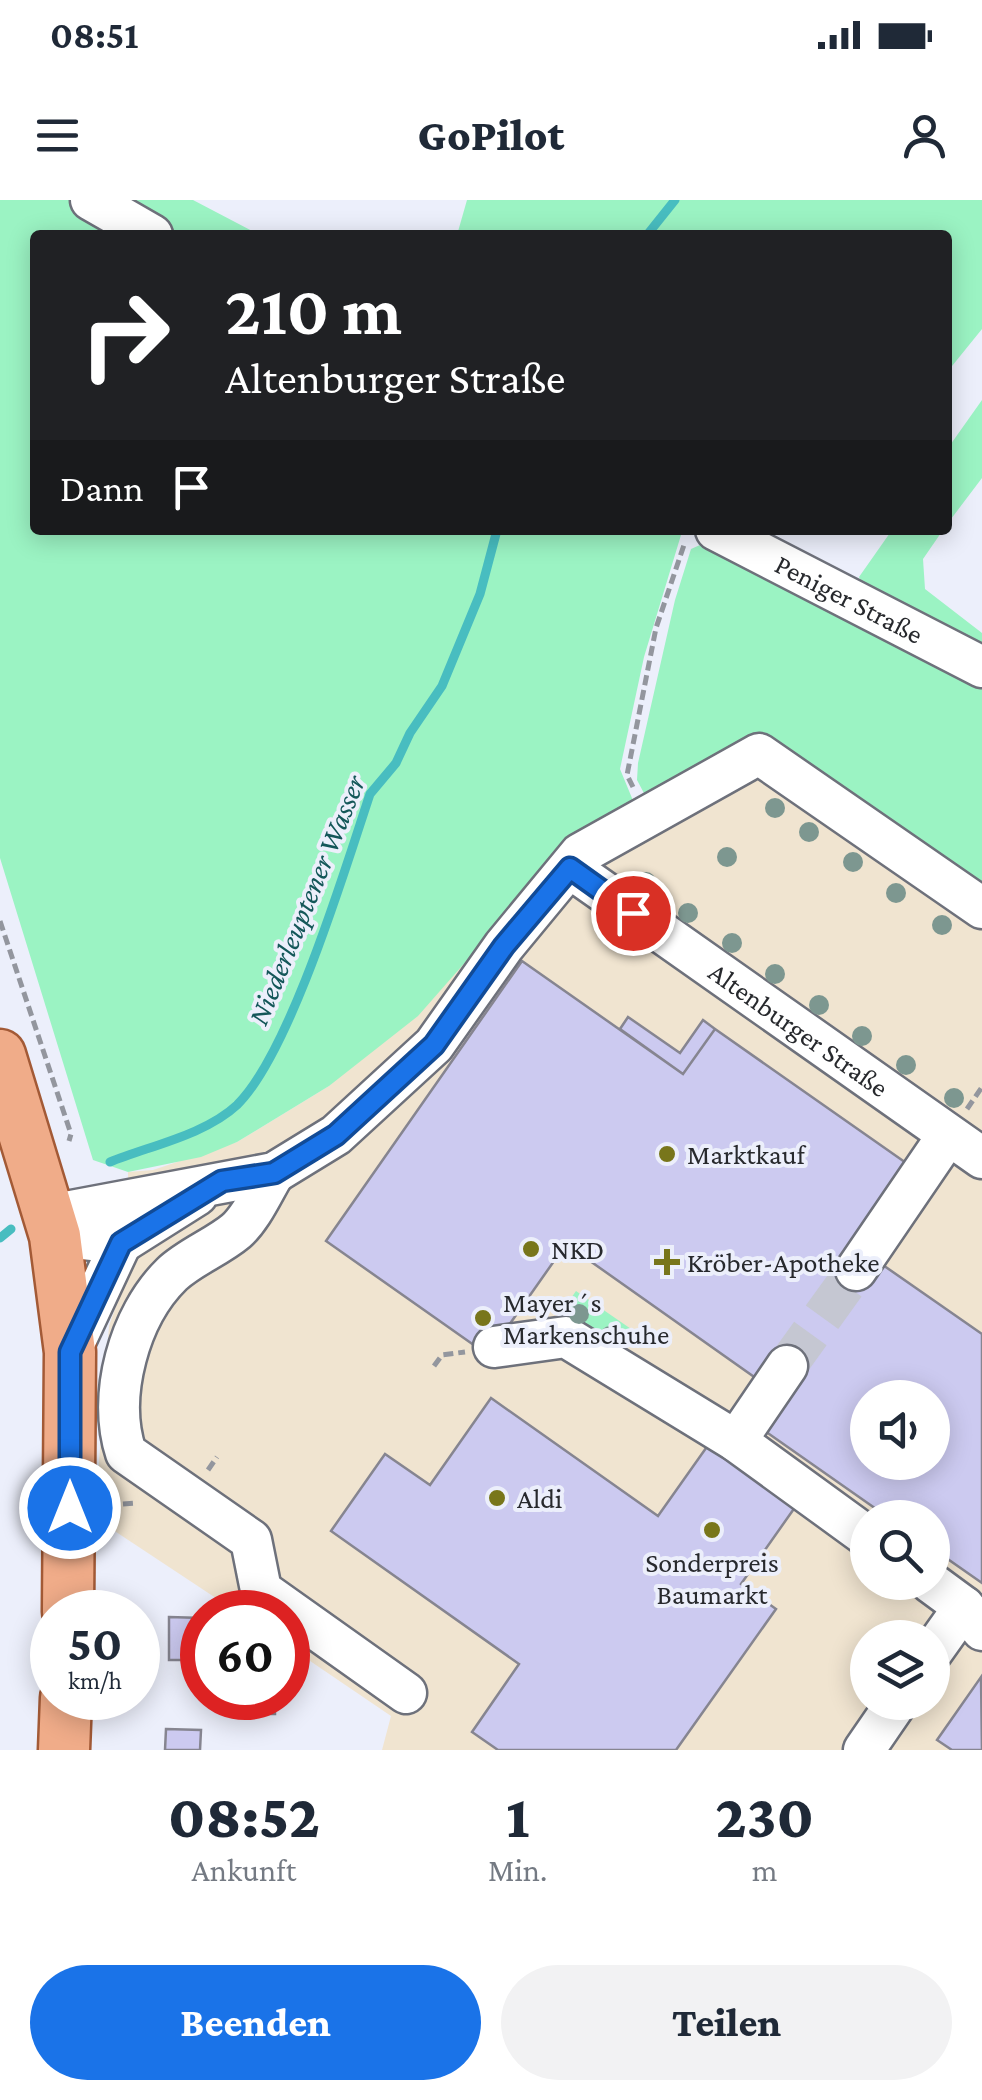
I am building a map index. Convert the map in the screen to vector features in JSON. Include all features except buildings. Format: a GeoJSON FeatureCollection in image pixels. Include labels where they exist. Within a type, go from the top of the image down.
{"type":"FeatureCollection","features":[{"type":"Feature","properties":{"kind":"main road"},"geometry":{"type":"LineString","coordinates":[[0,1055],[52,1226],[70,1352],[68,1590]]}},
{"type":"Feature","properties":{"kind":"main road"},"geometry":{"type":"LineString","coordinates":[[64,1750],[65,1720]]}},
{"type":"Feature","properties":{"kind":"street"},"geometry":{"type":"LineString","coordinates":[[91,200],[143,230]]}},
{"type":"Feature","properties":{"kind":"street","name":"Peniger Straße"},"geometry":{"type":"LineString","coordinates":[[726,535],[982,666]]}},
{"type":"Feature","properties":{"kind":"street"},"geometry":{"type":"LineString","coordinates":[[52,1226],[222,1181],[274,1173],[336,1135],[434,1045],[504,946],[580,854],[759,754],[982,908]]}},
{"type":"Feature","properties":{"kind":"street","name":"Altenburger Straße"},"geometry":{"type":"LineString","coordinates":[[570,868],[982,1158]]}},
{"type":"Feature","properties":{"kind":"street"},"geometry":{"type":"LineString","coordinates":[[856,1270],[948,1135]]}},
{"type":"Feature","properties":{"kind":"street"},"geometry":{"type":"LineString","coordinates":[[274,1173],[238,1229],[172,1275],[144,1313],[128,1345],[119,1433],[126,1453],[251,1540],[261,1590],[406,1693]]}},
{"type":"Feature","properties":{"kind":"street"},"geometry":{"type":"LineString","coordinates":[[70,1352],[121,1243],[222,1181]]}},
{"type":"Feature","properties":{"kind":"street"},"geometry":{"type":"LineString","coordinates":[[52,1226],[121,1243]]}},
{"type":"Feature","properties":{"kind":"street"},"geometry":{"type":"LineString","coordinates":[[494,1347],[566,1337],[736,1441],[850,1523]]}},
{"type":"Feature","properties":{"kind":"street"},"geometry":{"type":"LineString","coordinates":[[736,1441],[787,1366]]}},
{"type":"Feature","properties":{"kind":"street"},"geometry":{"type":"LineString","coordinates":[[950,1599],[973,1619],[950,1638]]}},
{"type":"Feature","properties":{"kind":"street"},"geometry":{"type":"LineString","coordinates":[[864,1750],[885,1720]]}},
{"type":"Feature","properties":{"kind":"path"},"geometry":{"type":"LineString","coordinates":[[648,816],[627,775],[656,628],[686,535]]}},
{"type":"Feature","properties":{"kind":"path"},"geometry":{"type":"LineString","coordinates":[[434,1366],[442,1355]]}},
{"type":"Feature","properties":{"kind":"shaded area"},"geometry":{"type":"Polygon","coordinates":[[[763,739],[982,895],[982,1750],[382,1750],[391,1716],[310,1661],[310,1590],[204,1590],[101,1522],[97,1489],[109,1326],[130,1266],[128,1172],[153,1170],[237,1142],[329,1086],[578,834],[763,739]]]}},
{"type":"Feature","properties":{"kind":"green space"},"geometry":{"type":"Polygon","coordinates":[[[0,200],[193,200],[250,230],[30,230],[30,535],[681,535],[644,657],[620,769],[634,803],[578,834],[418,1016],[329,1086],[237,1142],[201,1157],[128,1172],[93,1160],[0,858],[0,200]]]}},
{"type":"Feature","properties":{"kind":"green space"},"geometry":{"type":"Polygon","coordinates":[[[467,200],[982,200],[982,329],[952,366],[952,230],[458,230],[467,200]]]}},
{"type":"Feature","properties":{"kind":"green space"},"geometry":{"type":"Polygon","coordinates":[[[982,400],[982,478],[952,518],[952,442],[982,400]]]}},
{"type":"Feature","properties":{"kind":"green space"},"geometry":{"type":"Polygon","coordinates":[[[888,535],[940,535],[923,559],[925,589],[982,633],[982,650],[863,586],[859,577],[888,535]]]}},
{"type":"Feature","properties":{"kind":"green space"},"geometry":{"type":"Polygon","coordinates":[[[709,541],[982,684],[982,895],[763,739],[646,797],[637,780],[638,763],[675,600],[691,549],[709,541]]]}},
{"type":"Feature","properties":{"kind":"green space"},"geometry":{"type":"Polygon","coordinates":[[[576,1291],[634,1331],[616,1357],[558,1317],[576,1291]]]}},
{"type":"Feature","properties":{"kind":"waterway","name":"Niederleuptener Wasser"},"geometry":{"type":"LineString","coordinates":[[651,230],[675,200]]}},
{"type":"Feature","properties":{"kind":"waterway","name":"Niederleuptener Wasser"},"geometry":{"type":"LineString","coordinates":[[110,1162],[209,1124],[237,1105],[257,1080],[296,1004],[370,794],[396,763],[410,733],[442,686],[480,594],[496,535]]}},
{"type":"Feature","properties":{"kind":"waterway","name":"Niederleuptener Wasser"},"geometry":{"type":"LineString","coordinates":[[0,1238],[11,1229]]}},
{"type":"Feature","properties":{"kind":"tunnel"},"geometry":{"type":"LineString","coordinates":[[787,1366],[856,1270]]}},
{"type":"Feature","properties":{"kind":"place","name":"Marktkauf"},"geometry":{"type":"Point","coordinates":[667,1154]}},
{"type":"Feature","properties":{"kind":"place","name":"NKD"},"geometry":{"type":"Point","coordinates":[531,1249]}},
{"type":"Feature","properties":{"kind":"place","name":"Kröber-Apotheke"},"geometry":{"type":"Point","coordinates":[667,1262]}},
{"type":"Feature","properties":{"kind":"place","name":"Mayer´s Markenschuhe"},"geometry":{"type":"Point","coordinates":[483,1318]}},
{"type":"Feature","properties":{"kind":"place","name":"Aldi"},"geometry":{"type":"Point","coordinates":[497,1498]}},
{"type":"Feature","properties":{"kind":"place","name":"Sonderpreis Baumarkt"},"geometry":{"type":"Point","coordinates":[712,1530]}},
{"type":"Feature","properties":{"kind":"route"},"geometry":{"type":"LineString","coordinates":[[70,1508],[70,1352],[121,1243],[222,1181],[274,1173],[336,1135],[434,1045],[504,946],[570,868],[633,913]]}}]}
